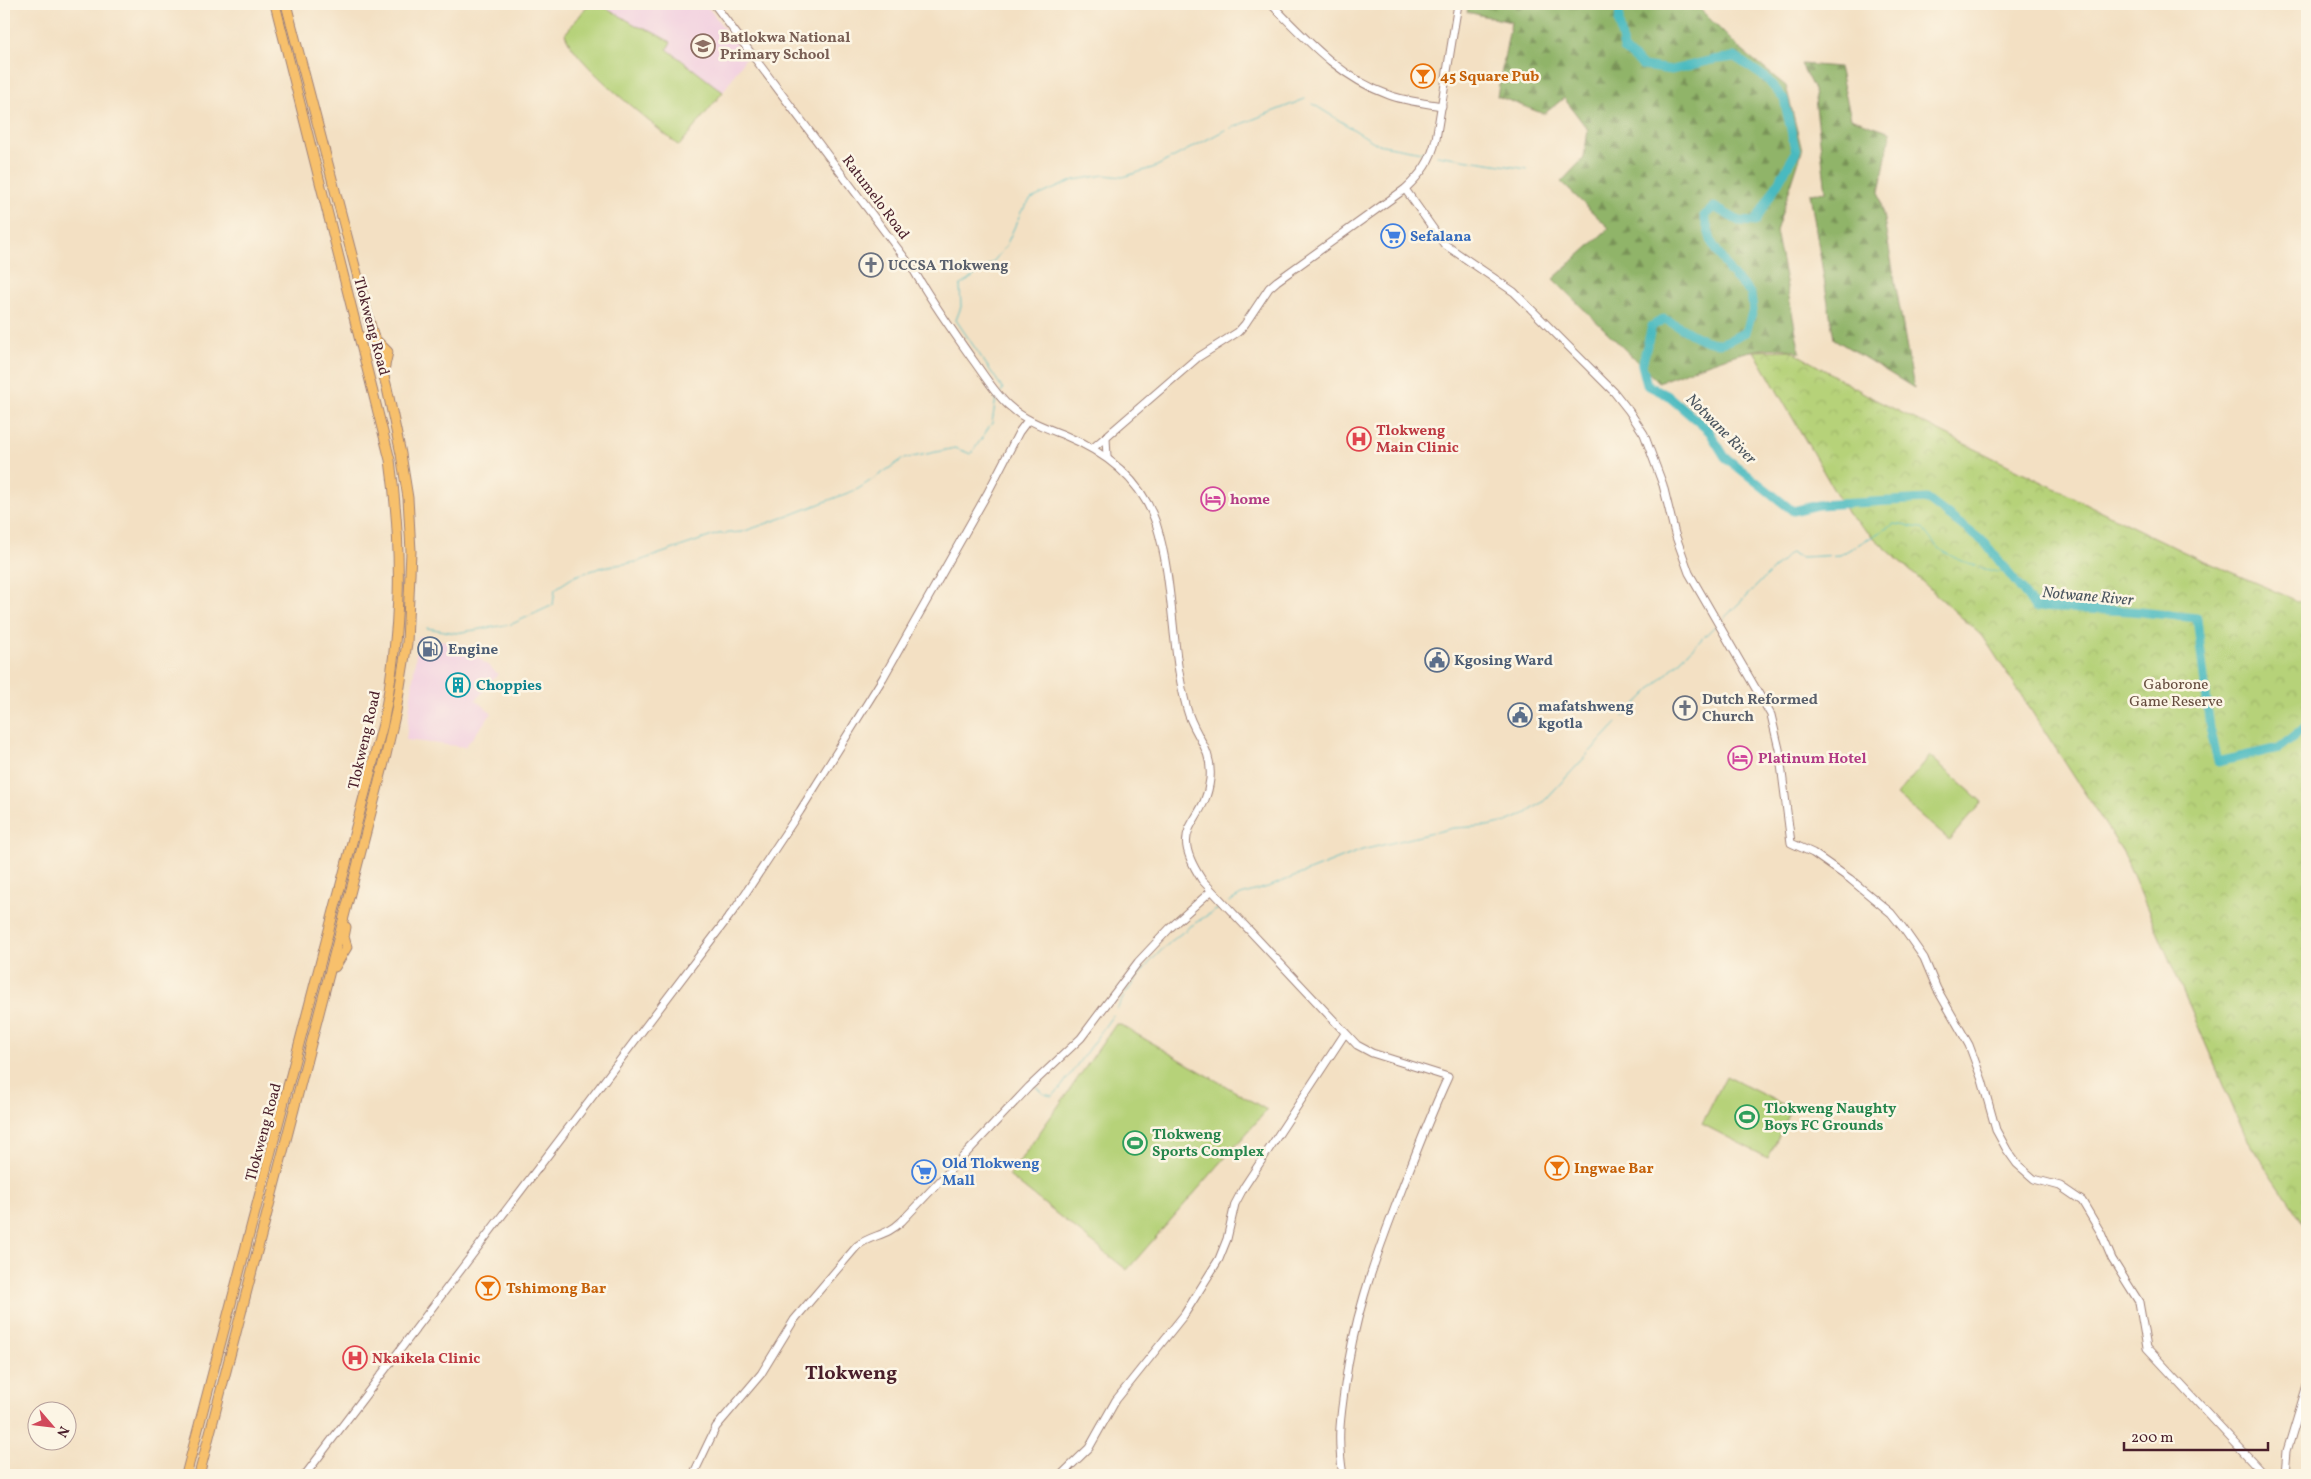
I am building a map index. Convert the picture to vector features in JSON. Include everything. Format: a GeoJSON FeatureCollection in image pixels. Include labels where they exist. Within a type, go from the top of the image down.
{"type":"FeatureCollection","features":[{"type":"Feature","properties":{"kind":"main road","name":"Tlokweng Road"},"geometry":{"type":"LineString","coordinates":[[186,1475],[381,733],[391,682],[399,602],[397,514],[390,460],[275,4]]}},
{"type":"Feature","properties":{"kind":"main road","name":"Tlokweng Road"},"geometry":{"type":"LineString","coordinates":[[199,1475],[327,985],[340,956],[347,947],[344,937],[346,909],[396,711],[407,642],[411,551],[408,498],[401,454],[386,388],[384,362],[388,352],[372,334],[286,4]]}},
{"type":"Feature","properties":{"kind":"main road"},"geometry":{"type":"LineString","coordinates":[[292,4],[294,40]]}},
{"type":"Feature","properties":{"kind":"street","name":"Ratumelo Road"},"geometry":{"type":"LineString","coordinates":[[714,4],[913,269],[937,309],[998,395],[1028,420],[1094,448],[1107,457],[1129,479],[1150,507],[1161,540],[1187,710],[1203,742],[1210,768],[1207,791],[1187,831],[1186,849],[1192,864],[1211,891],[1357,1046],[1372,1053],[1448,1077],[1402,1188],[1357,1315],[1350,1345],[1339,1424],[1339,1449],[1344,1475]]}},
{"type":"Feature","properties":{"kind":"street"},"geometry":{"type":"LineString","coordinates":[[1271,4],[1323,56],[1355,80],[1390,96],[1442,106]]}},
{"type":"Feature","properties":{"kind":"street"},"geometry":{"type":"LineString","coordinates":[[1094,448],[1197,358],[1238,332],[1273,285],[1405,189],[1424,170],[1432,157],[1458,4]]}},
{"type":"Feature","properties":{"kind":"street"},"geometry":{"type":"LineString","coordinates":[[1405,189],[1444,244],[1514,292],[1597,374],[1629,411],[1644,434],[1654,459],[1675,534],[1690,573],[1771,715],[1780,749],[1791,843],[1813,853],[1850,879],[1891,914],[1903,928],[1924,958],[1937,990],[1969,1045],[1982,1080],[1996,1130],[2007,1150],[2017,1164],[2034,1179],[2060,1186],[2082,1201],[2101,1233],[2112,1258],[2139,1302],[2147,1348],[2265,1475]]}},
{"type":"Feature","properties":{"kind":"street"},"geometry":{"type":"LineString","coordinates":[[305,1475],[737,906],[800,811],[883,678],[987,494],[1019,432],[1028,420]]}},
{"type":"Feature","properties":{"kind":"street"},"geometry":{"type":"LineString","coordinates":[[1106,438],[1107,457]]}},
{"type":"Feature","properties":{"kind":"street"},"geometry":{"type":"LineString","coordinates":[[693,1475],[716,1427],[761,1374],[794,1320],[857,1246],[892,1231],[902,1221],[1029,1087],[1081,1038],[1138,962],[1170,928],[1211,891]]}},
{"type":"Feature","properties":{"kind":"street"},"geometry":{"type":"LineString","coordinates":[[1061,1475],[1089,1448],[1116,1400],[1184,1315],[1219,1260],[1227,1239],[1235,1204],[1244,1187],[1344,1034]]}},
{"type":"Feature","properties":{"kind":"street"},"geometry":{"type":"LineString","coordinates":[[2284,1475],[2287,1451],[2307,1385]]}},
{"type":"Feature","properties":{"kind":"shaded area","name":"Batlokwa National Primary School"},"geometry":{"type":"Polygon","coordinates":[[[600,4],[703,4],[710,10],[746,57],[723,92],[667,49],[671,42],[645,28],[639,27],[600,4]]]}},
{"type":"Feature","properties":{"kind":"shaded area","name":"Choppies"},"geometry":{"type":"Polygon","coordinates":[[[418,636],[464,645],[498,674],[476,700],[492,713],[465,747],[406,740],[418,636]]]}},
{"type":"Feature","properties":{"kind":"green space"},"geometry":{"type":"Polygon","coordinates":[[[589,4],[600,4],[639,27],[645,28],[671,42],[667,49],[723,92],[679,146],[598,77],[572,46],[565,34],[589,4]]]}},
{"type":"Feature","properties":{"kind":"green space"},"geometry":{"type":"Polygon","coordinates":[[[1469,4],[1695,4],[1740,49],[1786,86],[1802,151],[1776,231],[1800,353],[1785,349],[1749,352],[1709,363],[1658,382],[1553,279],[1609,228],[1561,182],[1584,158],[1588,130],[1564,98],[1544,114],[1497,96],[1511,22],[1467,12],[1469,4]]]}},
{"type":"Feature","properties":{"kind":"green space"},"geometry":{"type":"Polygon","coordinates":[[[1801,64],[1839,67],[1851,118],[1891,132],[1879,192],[1914,388],[1834,339],[1810,194],[1826,192],[1814,90],[1801,64]]]}},
{"type":"Feature","properties":{"kind":"green space","name":"Gaborone Game Reserve"},"geometry":{"type":"Polygon","coordinates":[[[1790,350],[1876,400],[2184,552],[2307,605],[2307,1229],[2247,1140],[2123,852],[1984,638],[1848,514],[1754,351],[1790,350]]]}},
{"type":"Feature","properties":{"kind":"green space"},"geometry":{"type":"Polygon","coordinates":[[[1930,756],[1982,802],[1949,840],[1897,795],[1930,756]]]}},
{"type":"Feature","properties":{"kind":"green space","name":"Tlokweng Sports Complex"},"geometry":{"type":"Polygon","coordinates":[[[1116,1024],[1267,1110],[1127,1270],[1009,1176],[1116,1024]]]}},
{"type":"Feature","properties":{"kind":"green space","name":"Tlokweng Naughty Boys FC Grounds"},"geometry":{"type":"Polygon","coordinates":[[[1726,1076],[1792,1109],[1768,1158],[1702,1124],[1726,1076]]]}},
{"type":"Feature","properties":{"kind":"waterway","name":"Notwane River"},"geometry":{"type":"LineString","coordinates":[[1620,4],[1619,23],[1624,49],[1643,66],[1672,70],[1712,60],[1735,57],[1766,78],[1784,99],[1796,152],[1755,222],[1739,221],[1714,207],[1704,216],[1712,243],[1730,272],[1751,294],[1753,310],[1746,332],[1725,342],[1712,342],[1704,340],[1664,319],[1652,326],[1642,365],[1647,385],[1667,395],[1709,431],[1725,457],[1793,511],[1818,505],[1927,499],[1985,543],[2035,607],[2131,611],[2197,618],[2210,728],[2218,762],[2279,748],[2307,726]]}},
{"type":"Feature","properties":{"kind":"waterway"},"geometry":{"type":"LineString","coordinates":[[1231,128],[1305,99]]}},
{"type":"Feature","properties":{"kind":"waterway"},"geometry":{"type":"LineString","coordinates":[[1313,104],[1377,144],[1427,153]]}},
{"type":"Feature","properties":{"kind":"waterway"},"geometry":{"type":"LineString","coordinates":[[1001,392],[1003,389],[956,320],[961,307],[960,286],[993,262],[1006,246],[1021,212],[1031,199],[1074,180],[1104,175],[1123,177],[1155,167],[1225,130]]}},
{"type":"Feature","properties":{"kind":"waterway"},"geometry":{"type":"LineString","coordinates":[[1437,155],[1527,169]]}},
{"type":"Feature","properties":{"kind":"waterway"},"geometry":{"type":"LineString","coordinates":[[427,628],[456,633],[512,624],[553,605],[555,589],[575,576],[603,567],[636,562],[718,534],[742,532],[788,516],[858,489],[903,459],[955,448],[971,454],[992,423],[996,398]]}},
{"type":"Feature","properties":{"kind":"waterway"},"geometry":{"type":"LineString","coordinates":[[1722,620],[1790,553],[1802,557],[1840,555],[1894,524],[1922,528],[1933,542],[1946,553],[1986,569],[2009,573]]}},
{"type":"Feature","properties":{"kind":"waterway"},"geometry":{"type":"LineString","coordinates":[[1623,717],[1715,626]]}},
{"type":"Feature","properties":{"kind":"waterway"},"geometry":{"type":"LineString","coordinates":[[1229,902],[1241,895],[1271,886],[1362,850],[1453,828],[1487,826],[1507,822],[1527,813],[1544,801],[1617,723]]}},
{"type":"Feature","properties":{"kind":"waterway"},"geometry":{"type":"LineString","coordinates":[[1117,1009],[1137,978],[1162,950],[1190,926],[1222,907]]}},
{"type":"Feature","properties":{"kind":"waterway"},"geometry":{"type":"LineString","coordinates":[[1037,1087],[1044,1094],[1052,1096],[1059,1090],[1113,1015]]}},
{"type":"Feature","properties":{"kind":"place","name":"Batlokwa National Primary School"},"geometry":{"type":"Point","coordinates":[703,46]}},
{"type":"Feature","properties":{"kind":"place","name":"45 Square Pub"},"geometry":{"type":"Point","coordinates":[1423,76]}},
{"type":"Feature","properties":{"kind":"place","name":"Sefalana"},"geometry":{"type":"Point","coordinates":[1393,236]}},
{"type":"Feature","properties":{"kind":"place","name":"UCCSA Tlokweng"},"geometry":{"type":"Point","coordinates":[871,265]}},
{"type":"Feature","properties":{"kind":"place","name":"Tlokweng Main Clinic"},"geometry":{"type":"Point","coordinates":[1359,439]}},
{"type":"Feature","properties":{"kind":"place","name":"home"},"geometry":{"type":"Point","coordinates":[1213,499]}},
{"type":"Feature","properties":{"kind":"place","name":"Engine"},"geometry":{"type":"Point","coordinates":[430,649]}},
{"type":"Feature","properties":{"kind":"place","name":"Kgosing Ward"},"geometry":{"type":"Point","coordinates":[1437,660]}},
{"type":"Feature","properties":{"kind":"place","name":"Choppies"},"geometry":{"type":"Point","coordinates":[458,685]}},
{"type":"Feature","properties":{"kind":"place","name":"Dutch Reformed Church"},"geometry":{"type":"Point","coordinates":[1685,708]}},
{"type":"Feature","properties":{"kind":"place","name":"mafatshweng kgotla"},"geometry":{"type":"Point","coordinates":[1520,715]}},
{"type":"Feature","properties":{"kind":"place","name":"Platinum Hotel"},"geometry":{"type":"Point","coordinates":[1740,758]}},
{"type":"Feature","properties":{"kind":"place","name":"Tlokweng Naughty Boys FC Grounds"},"geometry":{"type":"Point","coordinates":[1747,1117]}},
{"type":"Feature","properties":{"kind":"place","name":"Tlokweng Sports Complex"},"geometry":{"type":"Point","coordinates":[1135,1143]}},
{"type":"Feature","properties":{"kind":"place","name":"Ingwae Bar"},"geometry":{"type":"Point","coordinates":[1557,1168]}},
{"type":"Feature","properties":{"kind":"place","name":"Old Tlokweng Mall"},"geometry":{"type":"Point","coordinates":[924,1172]}},
{"type":"Feature","properties":{"kind":"place","name":"Tshimong Bar"},"geometry":{"type":"Point","coordinates":[488,1288]}},
{"type":"Feature","properties":{"kind":"place","name":"Nkaikela Clinic"},"geometry":{"type":"Point","coordinates":[355,1358]}},
{"type":"Feature","properties":{"kind":"district","name":"Tlokweng"},"geometry":{"type":"Point","coordinates":[851,1372]}}]}
